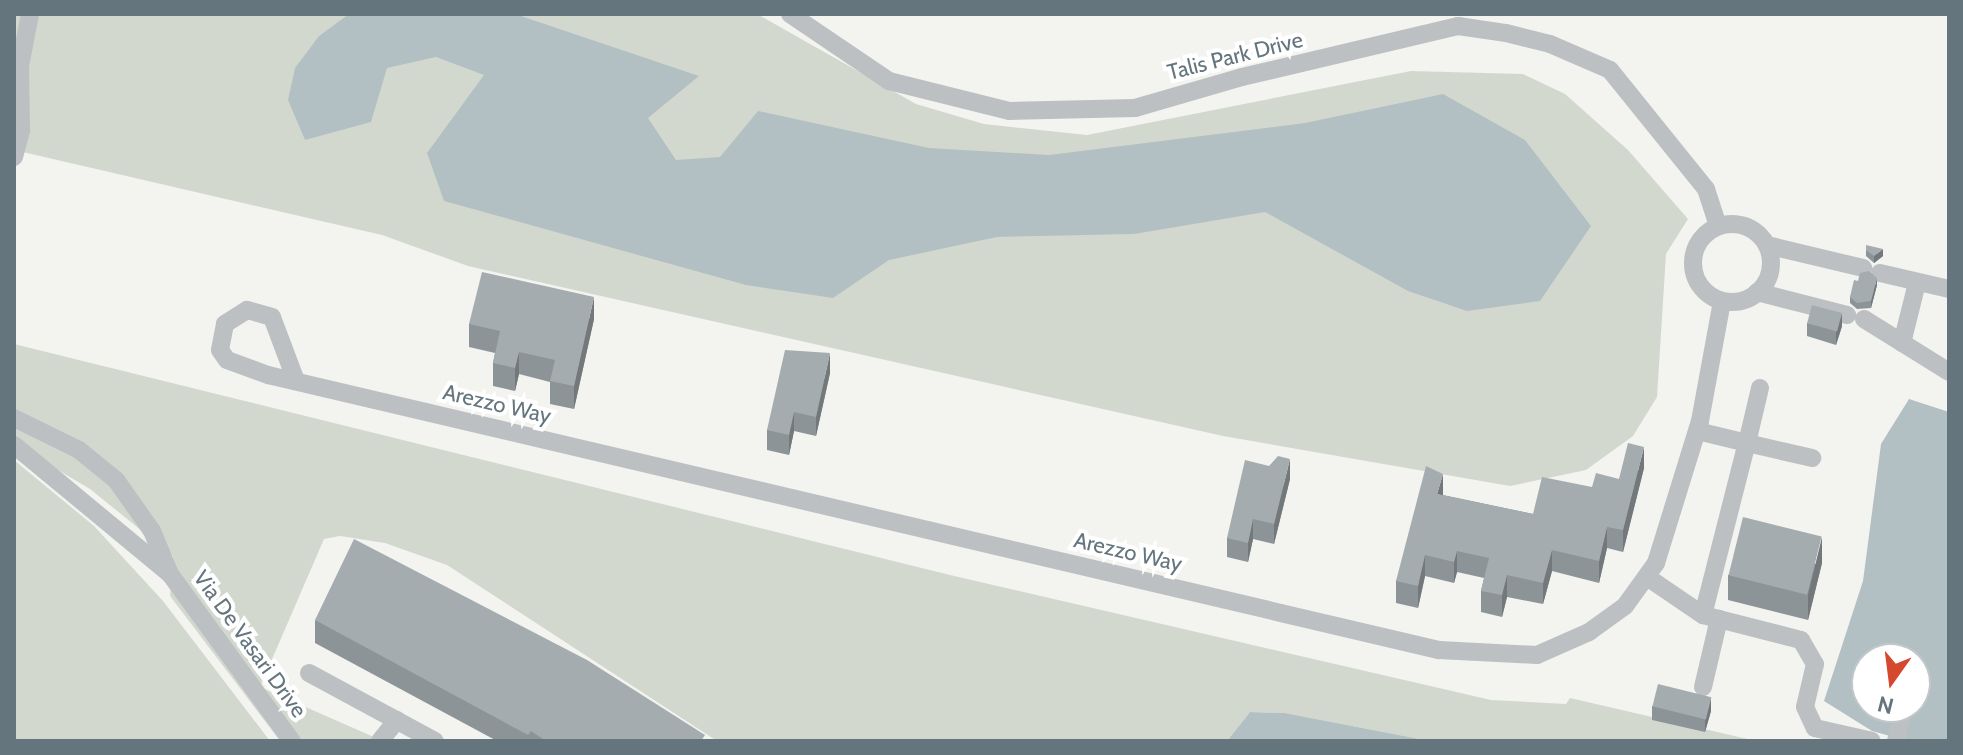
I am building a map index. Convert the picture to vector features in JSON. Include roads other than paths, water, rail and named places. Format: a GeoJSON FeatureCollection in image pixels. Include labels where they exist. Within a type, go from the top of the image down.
{"type":"FeatureCollection","features":[{"type":"Feature","properties":{"kind":"street"},"geometry":{"type":"LineString","coordinates":[[14,157],[21,130],[20,66],[30,14]]}},
{"type":"Feature","properties":{"kind":"street","name":"Talis Park Drive"},"geometry":{"type":"LineString","coordinates":[[790,14],[889,81],[1009,111],[1135,108],[1242,77],[1458,26],[1506,33],[1550,44],[1610,70],[1706,189],[1718,226]]}},
{"type":"Feature","properties":{"kind":"street"},"geometry":{"type":"LineString","coordinates":[[1767,245],[1770,270],[1757,292],[1747,299],[1722,301],[1701,288],[1692,265],[1699,241],[1718,226],[1740,225],[1767,245],[1949,289]]}},
{"type":"Feature","properties":{"kind":"street"},"geometry":{"type":"LineString","coordinates":[[1902,343],[1917,283]]}},
{"type":"Feature","properties":{"kind":"street"},"geometry":{"type":"LineString","coordinates":[[1757,292],[1856,317],[1949,372]]}},
{"type":"Feature","properties":{"kind":"street","name":"Arezzo Way"},"geometry":{"type":"LineString","coordinates":[[296,381],[272,317],[247,310],[225,324],[220,350],[227,360],[296,381],[1439,650],[1537,655],[1589,632],[1625,606],[1647,577],[1664,546],[1697,431],[1722,301]]}},
{"type":"Feature","properties":{"kind":"street"},"geometry":{"type":"LineString","coordinates":[[1703,687],[1711,617],[1734,525],[1747,443],[1760,388]]}},
{"type":"Feature","properties":{"kind":"street","name":"Via De Vasari Drive"},"geometry":{"type":"LineString","coordinates":[[14,418],[79,450],[116,480],[152,531],[170,574],[292,741]]}},
{"type":"Feature","properties":{"kind":"street"},"geometry":{"type":"LineString","coordinates":[[1697,431],[1812,458]]}},
{"type":"Feature","properties":{"kind":"street","name":"Via De Vasari Drive"},"geometry":{"type":"LineString","coordinates":[[14,445],[170,574]]}},
{"type":"Feature","properties":{"kind":"street"},"geometry":{"type":"LineString","coordinates":[[1647,577],[1711,617],[1801,640],[1815,664],[1805,707],[1815,728],[1872,741]]}},
{"type":"Feature","properties":{"kind":"street"},"geometry":{"type":"LineString","coordinates":[[309,673],[435,741]]}},
{"type":"Feature","properties":{"kind":"street"},"geometry":{"type":"LineString","coordinates":[[380,741],[397,720]]}}]}
